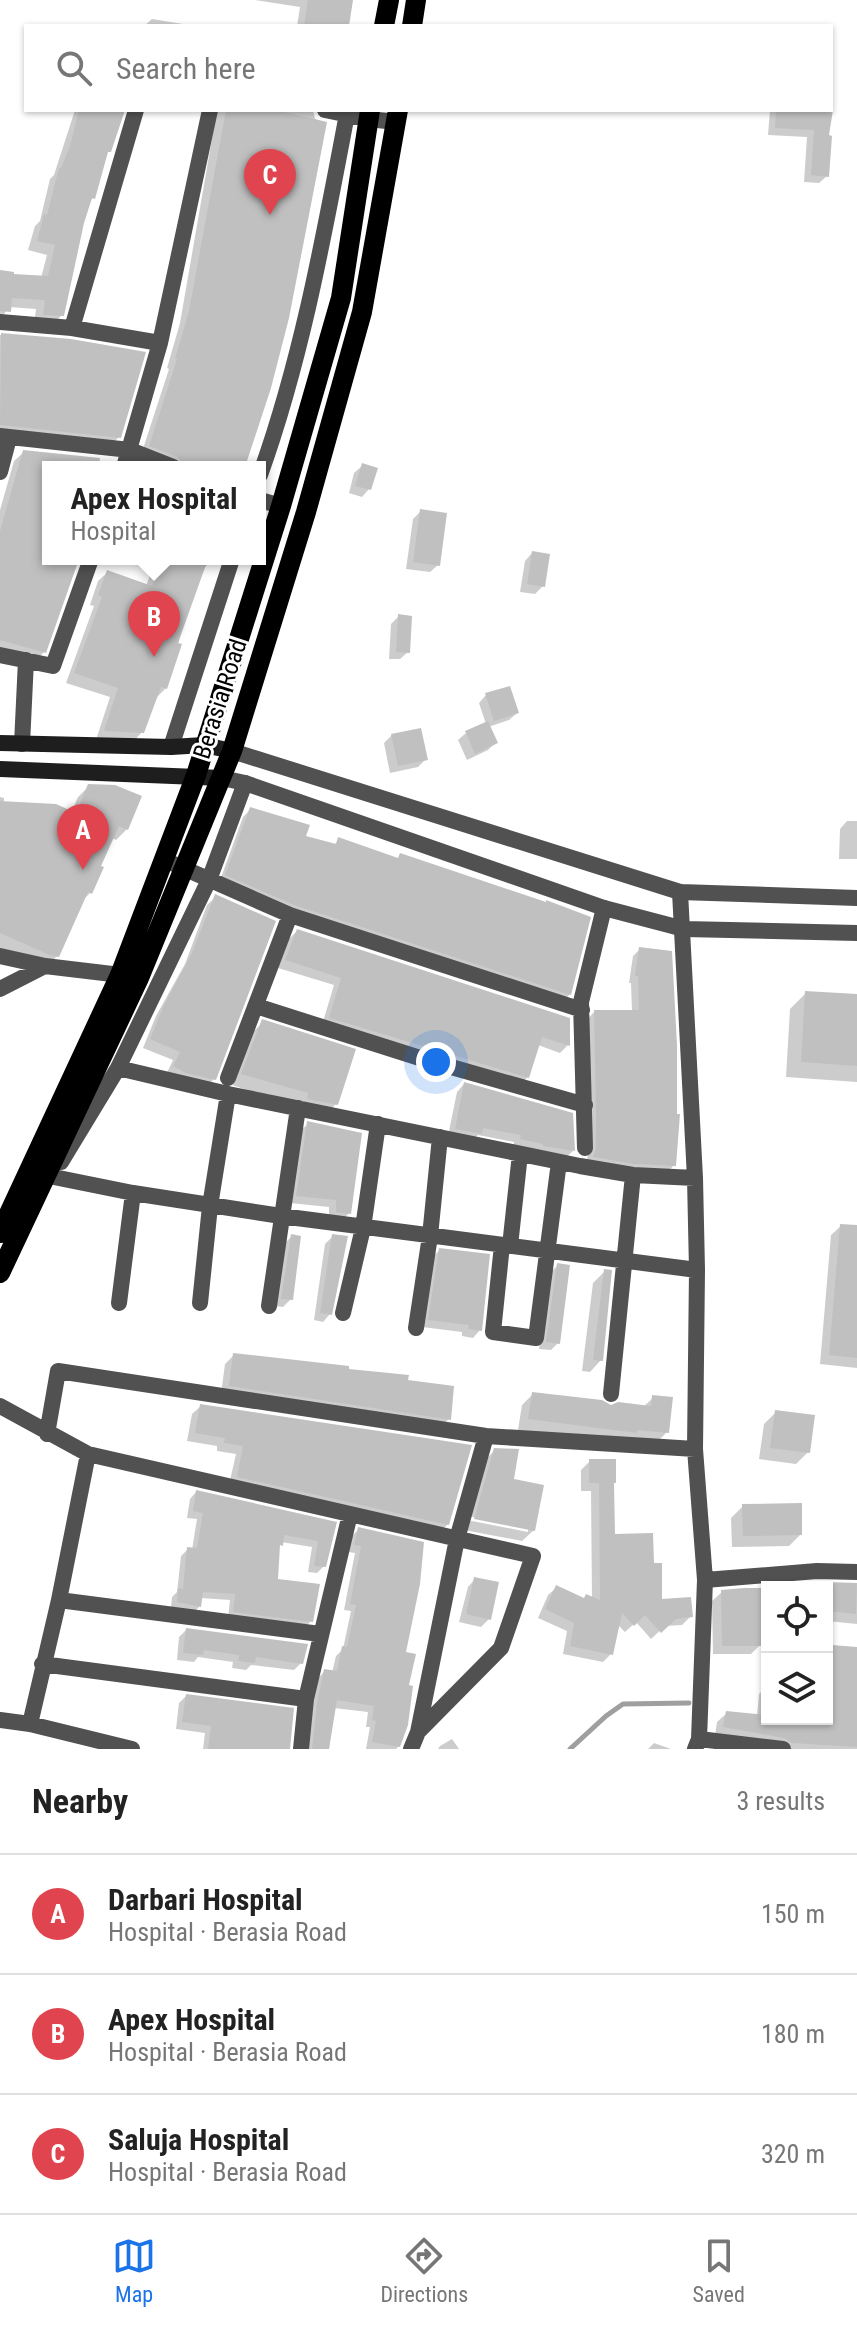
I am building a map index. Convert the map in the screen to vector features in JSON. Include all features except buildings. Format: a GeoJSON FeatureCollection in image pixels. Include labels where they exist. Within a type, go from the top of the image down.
{"type":"FeatureCollection","features":[{"type":"Feature","properties":{"kind":"main road"},"geometry":{"type":"LineString","coordinates":[[384,24],[389,0]]}},
{"type":"Feature","properties":{"kind":"main road"},"geometry":{"type":"LineString","coordinates":[[412,24],[416,0]]}},
{"type":"Feature","properties":{"kind":"main road","name":"Berasia Road"},"geometry":{"type":"LineString","coordinates":[[266,553],[341,298],[369,115]]}},
{"type":"Feature","properties":{"kind":"main road","name":"Berasia Road"},"geometry":{"type":"LineString","coordinates":[[0,1273],[129,976],[184,869],[232,751],[306,512],[362,312],[397,116]]}},
{"type":"Feature","properties":{"kind":"main road","name":"Berasia Road"},"geometry":{"type":"LineString","coordinates":[[129,976],[164,860],[196,775],[262,565]]}},
{"type":"Feature","properties":{"kind":"main road"},"geometry":{"type":"LineString","coordinates":[[0,743],[204,745],[232,751]]}},
{"type":"Feature","properties":{"kind":"main road"},"geometry":{"type":"LineString","coordinates":[[0,769],[222,778]]}},
{"type":"Feature","properties":{"kind":"main road","name":"Berasia Road"},"geometry":{"type":"LineString","coordinates":[[0,1233],[42,1175]]}},
{"type":"Feature","properties":{"kind":"street"},"geometry":{"type":"LineString","coordinates":[[72,328],[135,112]]}},
{"type":"Feature","properties":{"kind":"street"},"geometry":{"type":"LineString","coordinates":[[126,461],[160,343],[210,112]]}},
{"type":"Feature","properties":{"kind":"street"},"geometry":{"type":"LineString","coordinates":[[336,112],[397,116]]}},
{"type":"Feature","properties":{"kind":"street"},"geometry":{"type":"LineString","coordinates":[[265,461],[286,397],[327,219],[347,114]]}},
{"type":"Feature","properties":{"kind":"street"},"geometry":{"type":"LineString","coordinates":[[0,322],[72,328],[160,343]]}},
{"type":"Feature","properties":{"kind":"street"},"geometry":{"type":"LineString","coordinates":[[0,472],[5,437],[130,450],[158,461]]}},
{"type":"Feature","properties":{"kind":"street"},"geometry":{"type":"LineString","coordinates":[[266,502],[281,506]]}},
{"type":"Feature","properties":{"kind":"street"},"geometry":{"type":"LineString","coordinates":[[0,655],[53,666],[89,565]]}},
{"type":"Feature","properties":{"kind":"street"},"geometry":{"type":"LineString","coordinates":[[171,747],[230,565]]}},
{"type":"Feature","properties":{"kind":"street"},"geometry":{"type":"LineString","coordinates":[[22,744],[26,660]]}},
{"type":"Feature","properties":{"kind":"street"},"geometry":{"type":"LineString","coordinates":[[232,751],[680,892],[857,898]]}},
{"type":"Feature","properties":{"kind":"street"},"geometry":{"type":"LineString","coordinates":[[222,778],[245,783],[604,908],[684,929],[857,933]]}},
{"type":"Feature","properties":{"kind":"street"},"geometry":{"type":"LineString","coordinates":[[245,783],[209,880],[118,1068],[42,1175],[210,1206],[697,1270]]}},
{"type":"Feature","properties":{"kind":"street"},"geometry":{"type":"LineString","coordinates":[[164,860],[290,915],[582,1010]]}},
{"type":"Feature","properties":{"kind":"street"},"geometry":{"type":"LineString","coordinates":[[680,892],[695,1178],[695,1449],[705,1580],[700,1746],[783,1749]]}},
{"type":"Feature","properties":{"kind":"street"},"geometry":{"type":"LineString","coordinates":[[585,1148],[583,992],[604,908]]}},
{"type":"Feature","properties":{"kind":"street"},"geometry":{"type":"LineString","coordinates":[[200,1303],[210,1206],[228,1086],[290,915]]}},
{"type":"Feature","properties":{"kind":"street"},"geometry":{"type":"LineString","coordinates":[[0,956],[45,966],[129,976]]}},
{"type":"Feature","properties":{"kind":"street"},"geometry":{"type":"LineString","coordinates":[[0,989],[45,966]]}},
{"type":"Feature","properties":{"kind":"street"},"geometry":{"type":"LineString","coordinates":[[256,1006],[423,1059],[585,1105]]}},
{"type":"Feature","properties":{"kind":"street"},"geometry":{"type":"LineString","coordinates":[[118,1068],[228,1086],[298,1108],[559,1162],[633,1175],[695,1178]]}},
{"type":"Feature","properties":{"kind":"street"},"geometry":{"type":"LineString","coordinates":[[269,1306],[298,1108]]}},
{"type":"Feature","properties":{"kind":"street"},"geometry":{"type":"LineString","coordinates":[[343,1313],[363,1228],[378,1124]]}},
{"type":"Feature","properties":{"kind":"street"},"geometry":{"type":"LineString","coordinates":[[416,1328],[430,1236],[440,1137]]}},
{"type":"Feature","properties":{"kind":"street"},"geometry":{"type":"LineString","coordinates":[[520,1154],[493,1332],[536,1338],[559,1162]]}},
{"type":"Feature","properties":{"kind":"street"},"geometry":{"type":"LineString","coordinates":[[611,1394],[633,1175]]}},
{"type":"Feature","properties":{"kind":"street"},"geometry":{"type":"LineString","coordinates":[[119,1303],[133,1193]]}},
{"type":"Feature","properties":{"kind":"street"},"geometry":{"type":"LineString","coordinates":[[47,1434],[58,1371],[486,1436],[695,1449]]}},
{"type":"Feature","properties":{"kind":"street"},"geometry":{"type":"LineString","coordinates":[[0,1406],[88,1454],[533,1556],[501,1648],[418,1732]]}},
{"type":"Feature","properties":{"kind":"street"},"geometry":{"type":"LineString","coordinates":[[411,1749],[418,1732],[457,1539],[486,1436]]}},
{"type":"Feature","properties":{"kind":"street"},"geometry":{"type":"LineString","coordinates":[[30,1724],[88,1454]]}},
{"type":"Feature","properties":{"kind":"street"},"geometry":{"type":"LineString","coordinates":[[301,1749],[306,1699],[350,1514]]}},
{"type":"Feature","properties":{"kind":"street"},"geometry":{"type":"LineString","coordinates":[[705,1580],[817,1571],[857,1572]]}},
{"type":"Feature","properties":{"kind":"street"},"geometry":{"type":"LineString","coordinates":[[59,1600],[320,1634]]}},
{"type":"Feature","properties":{"kind":"street"},"geometry":{"type":"LineString","coordinates":[[42,1664],[306,1699]]}},
{"type":"Feature","properties":{"kind":"street"},"geometry":{"type":"LineString","coordinates":[[0,1720],[30,1724],[132,1749]]}},
{"type":"Feature","properties":{"kind":"waterway"},"geometry":{"type":"LineString","coordinates":[[570,1749],[623,1704],[689,1703]]}},
{"type":"Feature","properties":{"kind":"place","name":"Saluja Hospital"},"geometry":{"type":"Point","coordinates":[270,215]}},
{"type":"Feature","properties":{"kind":"place","name":"Apex Hospital"},"geometry":{"type":"Point","coordinates":[154,657]}},
{"type":"Feature","properties":{"kind":"place","name":"Darbari Hospital"},"geometry":{"type":"Point","coordinates":[83,870]}}]}
